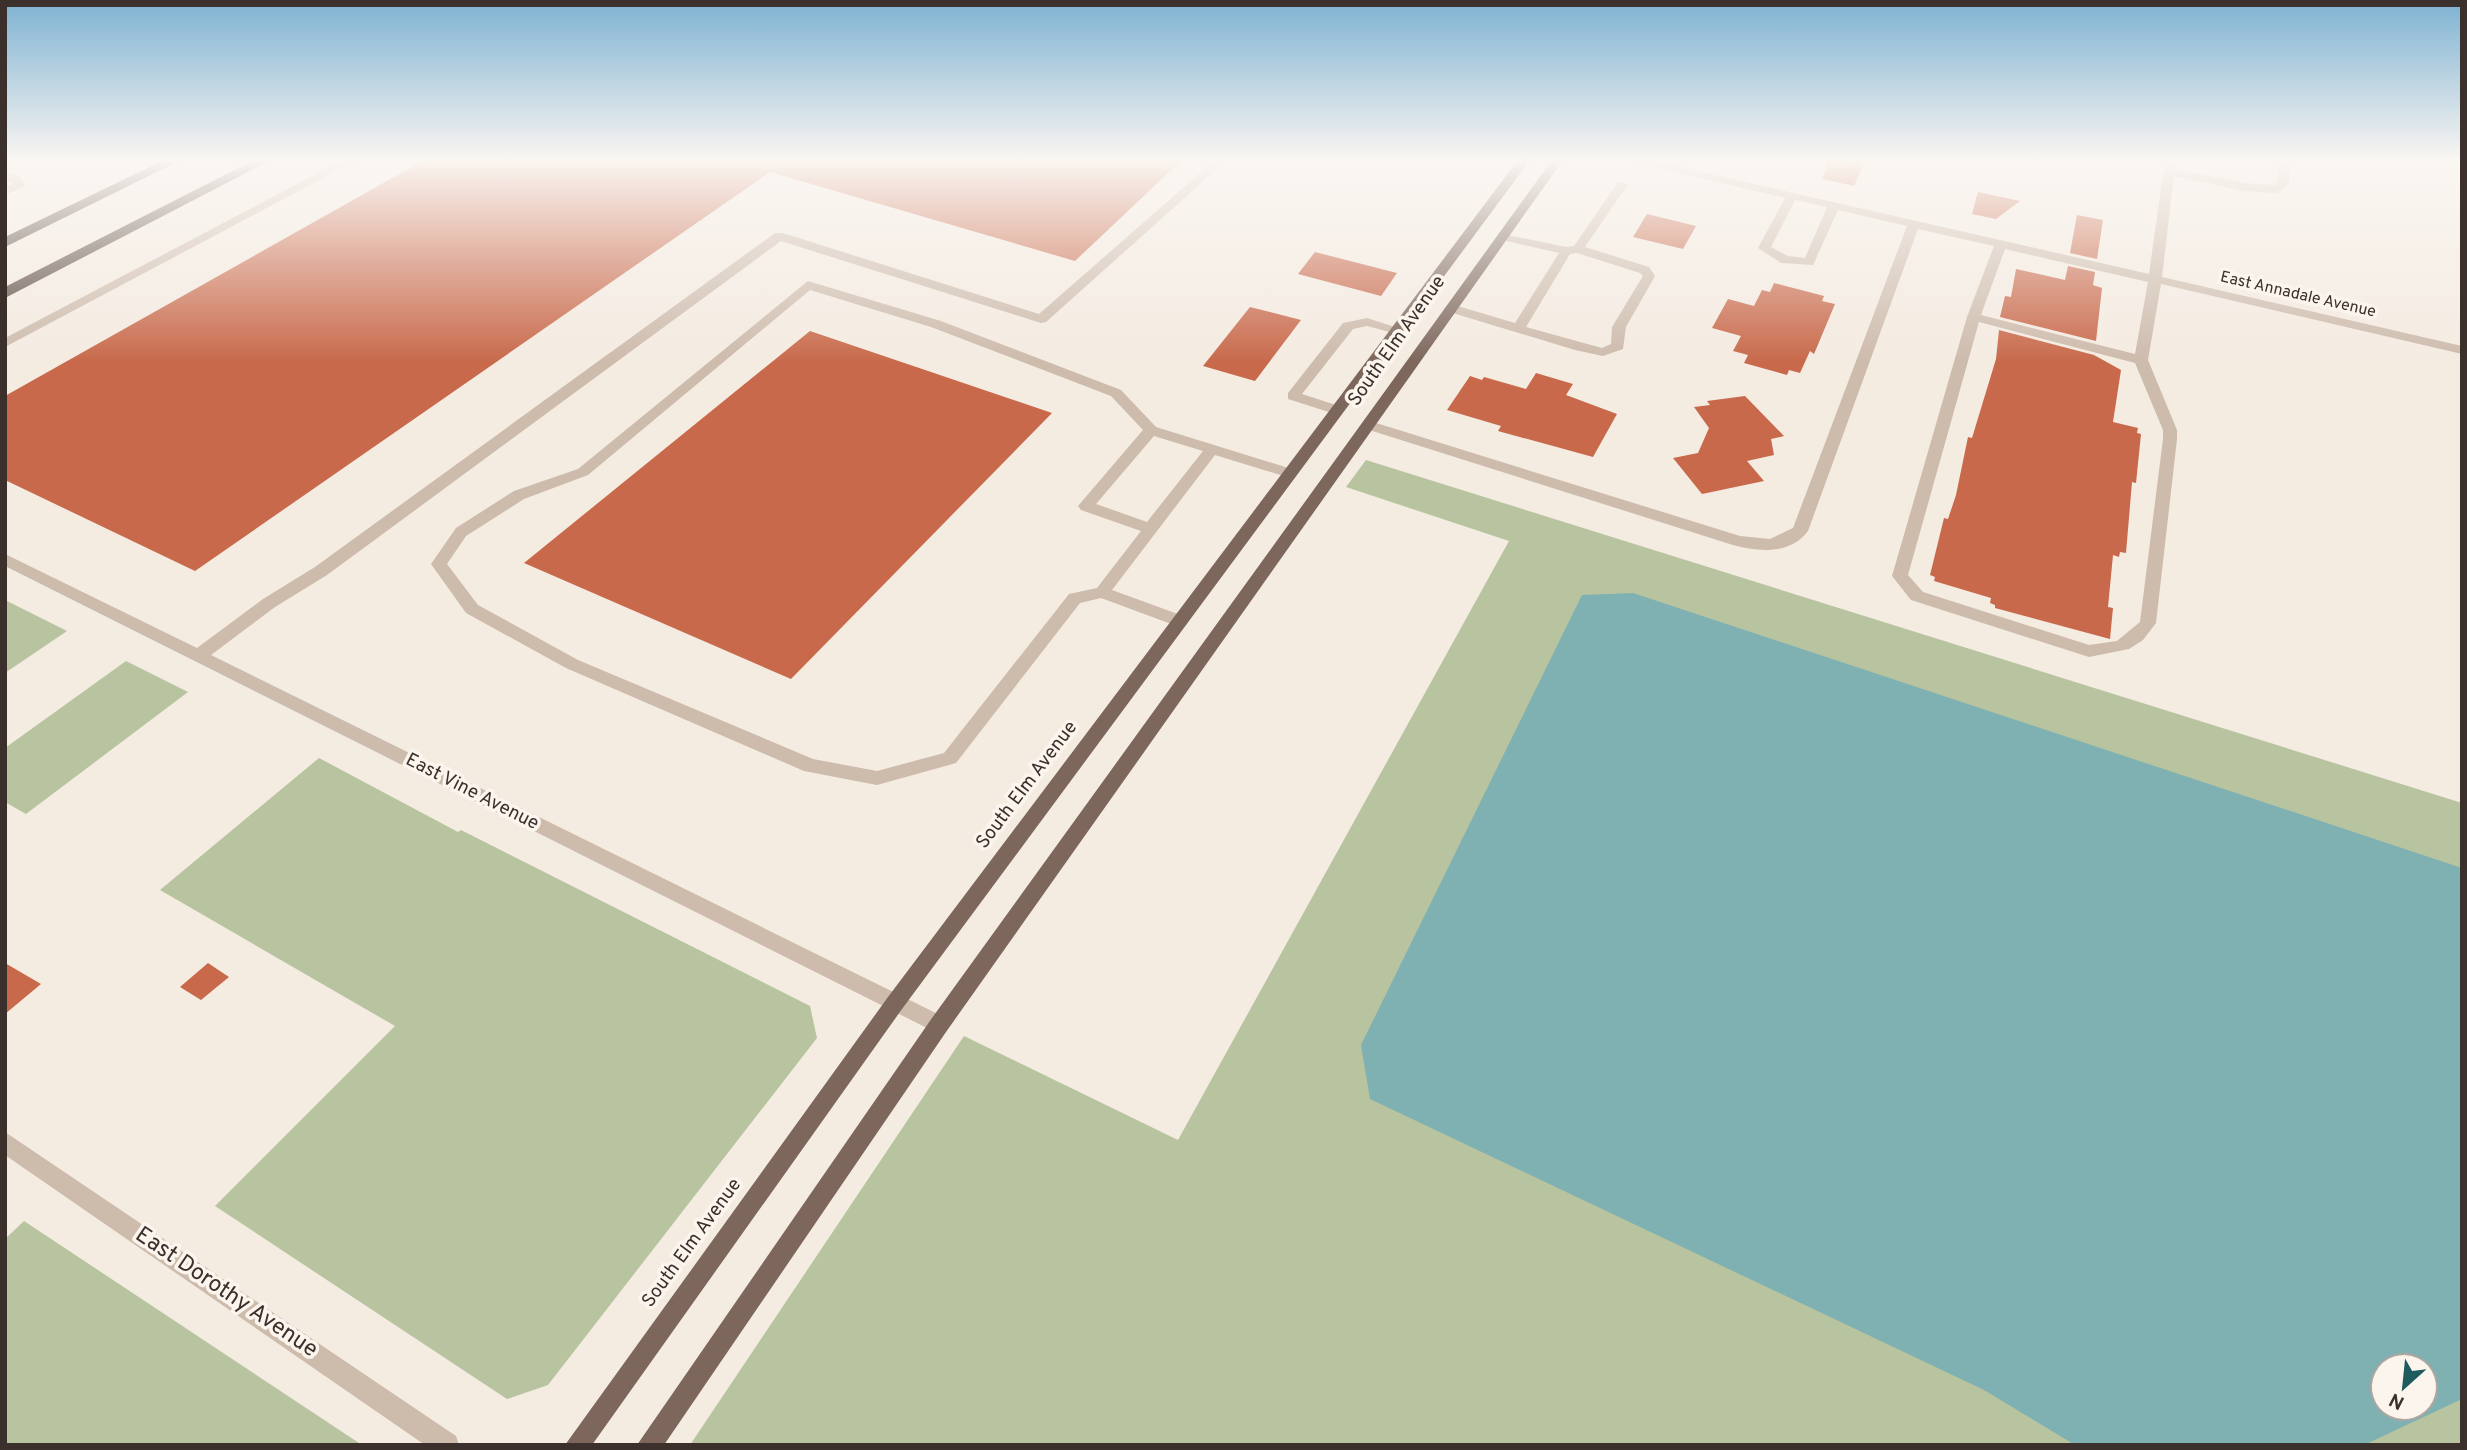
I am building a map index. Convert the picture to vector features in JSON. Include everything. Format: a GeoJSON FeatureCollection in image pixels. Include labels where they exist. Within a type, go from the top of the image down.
{"type":"FeatureCollection","features":[{"type":"Feature","properties":{"kind":"highway"},"geometry":{"type":"LineString","coordinates":[[5,243],[36,228]]}},
{"type":"Feature","properties":{"kind":"highway"},"geometry":{"type":"LineString","coordinates":[[5,293],[131,228]]}},
{"type":"Feature","properties":{"kind":"main road","name":"South Elm Avenue"},"geometry":{"type":"LineString","coordinates":[[577,1445],[895,1003],[1473,228]]}},
{"type":"Feature","properties":{"kind":"main road","name":"South Elm Avenue"},"geometry":{"type":"LineString","coordinates":[[649,1445],[939,1025],[1508,228]]}},
{"type":"Feature","properties":{"kind":"street"},"geometry":{"type":"LineString","coordinates":[[5,343],[222,228]]}},
{"type":"Feature","properties":{"kind":"street"},"geometry":{"type":"LineString","coordinates":[[199,655],[269,603],[332,563],[779,236],[1041,319],[1144,228]]}},
{"type":"Feature","properties":{"kind":"street"},"geometry":{"type":"LineString","coordinates":[[1518,328],[1589,228]]}},
{"type":"Feature","properties":{"kind":"street"},"geometry":{"type":"LineString","coordinates":[[1775,228],[1764,248],[1786,260],[1809,262],[1824,228]]}},
{"type":"Feature","properties":{"kind":"street"},"geometry":{"type":"LineString","coordinates":[[1368,425],[1738,541],[1761,546],[1778,544],[1800,531],[1912,228]]}},
{"type":"Feature","properties":{"kind":"street","name":"East Annadale Avenue"},"geometry":{"type":"LineString","coordinates":[[1933,228],[2462,350]]}},
{"type":"Feature","properties":{"kind":"street"},"geometry":{"type":"LineString","coordinates":[[2001,244],[1974,317],[1900,576],[1917,596],[2090,651],[2109,651],[2141,634],[2148,623],[2171,439],[2170,430],[2141,360],[2161,228]]}},
{"type":"Feature","properties":{"kind":"street"},"geometry":{"type":"LineString","coordinates":[[1451,308],[1603,352],[1613,351],[1618,346],[1619,327],[1649,276],[1639,267],[1502,236]]}},
{"type":"Feature","properties":{"kind":"street"},"geometry":{"type":"LineString","coordinates":[[1180,621],[1102,592],[1075,598],[950,758],[877,778],[810,766],[572,664],[472,609],[439,564],[461,532],[519,495],[583,472],[808,285],[936,324],[1116,393],[1151,430],[1290,474]]}},
{"type":"Feature","properties":{"kind":"street"},"geometry":{"type":"LineString","coordinates":[[1974,317],[2141,360]]}},
{"type":"Feature","properties":{"kind":"street"},"geometry":{"type":"LineString","coordinates":[[1337,410],[1293,396],[1348,326],[1367,322],[1396,330]]}},
{"type":"Feature","properties":{"kind":"street"},"geometry":{"type":"LineString","coordinates":[[1151,430],[1086,506],[1151,528]]}},
{"type":"Feature","properties":{"kind":"street"},"geometry":{"type":"LineString","coordinates":[[1102,592],[1212,449]]}},
{"type":"Feature","properties":{"kind":"street","name":"East Vine Avenue"},"geometry":{"type":"LineString","coordinates":[[5,559],[939,1025]]}},
{"type":"Feature","properties":{"kind":"street","name":"East Dorothy Avenue"},"geometry":{"type":"LineString","coordinates":[[5,1142],[447,1445]]}},
{"type":"Feature","properties":{"kind":"green space"},"geometry":{"type":"Polygon","coordinates":[[[1366,460],[2462,803],[2462,1445],[690,1445],[964,1036],[1178,1140],[1509,541],[1346,487],[1366,460]]]}},
{"type":"Feature","properties":{"kind":"green space"},"geometry":{"type":"Polygon","coordinates":[[[5,600],[67,631],[5,673],[5,600]]]}},
{"type":"Feature","properties":{"kind":"green space"},"geometry":{"type":"Polygon","coordinates":[[[126,661],[188,692],[26,814],[5,802],[5,748],[126,661]]]}},
{"type":"Feature","properties":{"kind":"green space"},"geometry":{"type":"Polygon","coordinates":[[[319,758],[458,832],[461,830],[810,1006],[817,1038],[548,1385],[507,1399],[215,1206],[395,1026],[160,890],[319,758]]]}},
{"type":"Feature","properties":{"kind":"green space"},"geometry":{"type":"Polygon","coordinates":[[[24,1221],[362,1445],[5,1445],[5,1239],[24,1221]]]}},
{"type":"Feature","properties":{"kind":"water"},"geometry":{"type":"Polygon","coordinates":[[[1633,593],[2462,868],[2462,1399],[2439,1410],[2439,1352],[2369,1352],[2369,1422],[2413,1422],[2364,1445],[2075,1445],[1984,1390],[1370,1099],[1361,1045],[1582,595],[1633,593]]]}},
{"type":"Feature","properties":{"kind":"building"},"geometry":{"type":"Polygon","coordinates":[[[304,228],[690,228],[195,571],[5,480],[5,396],[304,228]]]}},
{"type":"Feature","properties":{"kind":"building"},"geometry":{"type":"Polygon","coordinates":[[[961,228],[1110,228],[1075,261],[961,228]]]}},
{"type":"Feature","properties":{"kind":"building"},"geometry":{"type":"Polygon","coordinates":[[[1639,228],[1695,228],[1683,249],[1633,237],[1639,228]]]}},
{"type":"Feature","properties":{"kind":"building"},"geometry":{"type":"Polygon","coordinates":[[[2075,228],[2102,228],[2097,259],[2070,253],[2075,228]]]}},
{"type":"Feature","properties":{"kind":"building"},"geometry":{"type":"Polygon","coordinates":[[[1315,252],[1397,273],[1381,296],[1298,274],[1315,252]]]}},
{"type":"Feature","properties":{"kind":"building"},"geometry":{"type":"Polygon","coordinates":[[[2068,266],[2095,272],[2093,285],[2102,288],[2096,341],[2000,317],[2005,296],[2011,297],[2016,269],[2065,280],[2068,266]]]}},
{"type":"Feature","properties":{"kind":"building"},"geometry":{"type":"Polygon","coordinates":[[[1774,283],[1824,296],[1822,301],[1835,304],[1814,354],[1810,351],[1800,373],[1789,370],[1787,375],[1744,363],[1748,355],[1733,351],[1741,336],[1712,328],[1728,299],[1754,306],[1762,290],[1770,292],[1774,283]]]}},
{"type":"Feature","properties":{"kind":"building"},"geometry":{"type":"Polygon","coordinates":[[[1250,307],[1301,320],[1255,381],[1203,366],[1250,307]]]}},
{"type":"Feature","properties":{"kind":"building"},"geometry":{"type":"Polygon","coordinates":[[[1999,330],[2094,355],[2121,370],[2113,422],[2138,428],[2137,433],[2141,434],[2136,483],[2132,482],[2126,553],[2120,552],[2119,557],[2113,555],[2108,607],[2113,608],[2110,639],[1995,608],[1995,605],[1990,603],[1991,598],[1934,581],[1935,577],[1930,575],[1944,518],[1948,519],[1956,495],[1968,437],[1972,438],[1996,359],[1999,330]]]}},
{"type":"Feature","properties":{"kind":"building"},"geometry":{"type":"Polygon","coordinates":[[[810,331],[1052,413],[791,679],[524,563],[810,331]]]}},
{"type":"Feature","properties":{"kind":"building"},"geometry":{"type":"Polygon","coordinates":[[[1536,373],[1573,384],[1566,395],[1617,414],[1593,457],[1498,431],[1501,426],[1447,410],[1470,376],[1482,380],[1484,377],[1526,389],[1536,373]]]}},
{"type":"Feature","properties":{"kind":"building"},"geometry":{"type":"Polygon","coordinates":[[[1745,396],[1784,436],[1771,439],[1774,455],[1747,461],[1764,481],[1702,494],[1673,458],[1698,453],[1709,428],[1694,407],[1710,405],[1707,401],[1745,396]]]}},
{"type":"Feature","properties":{"kind":"building"},"geometry":{"type":"Polygon","coordinates":[[[5,963],[41,984],[5,1014],[5,963]]]}},
{"type":"Feature","properties":{"kind":"building"},"geometry":{"type":"Polygon","coordinates":[[[208,963],[229,977],[201,1000],[180,987],[208,963]]]}}]}
